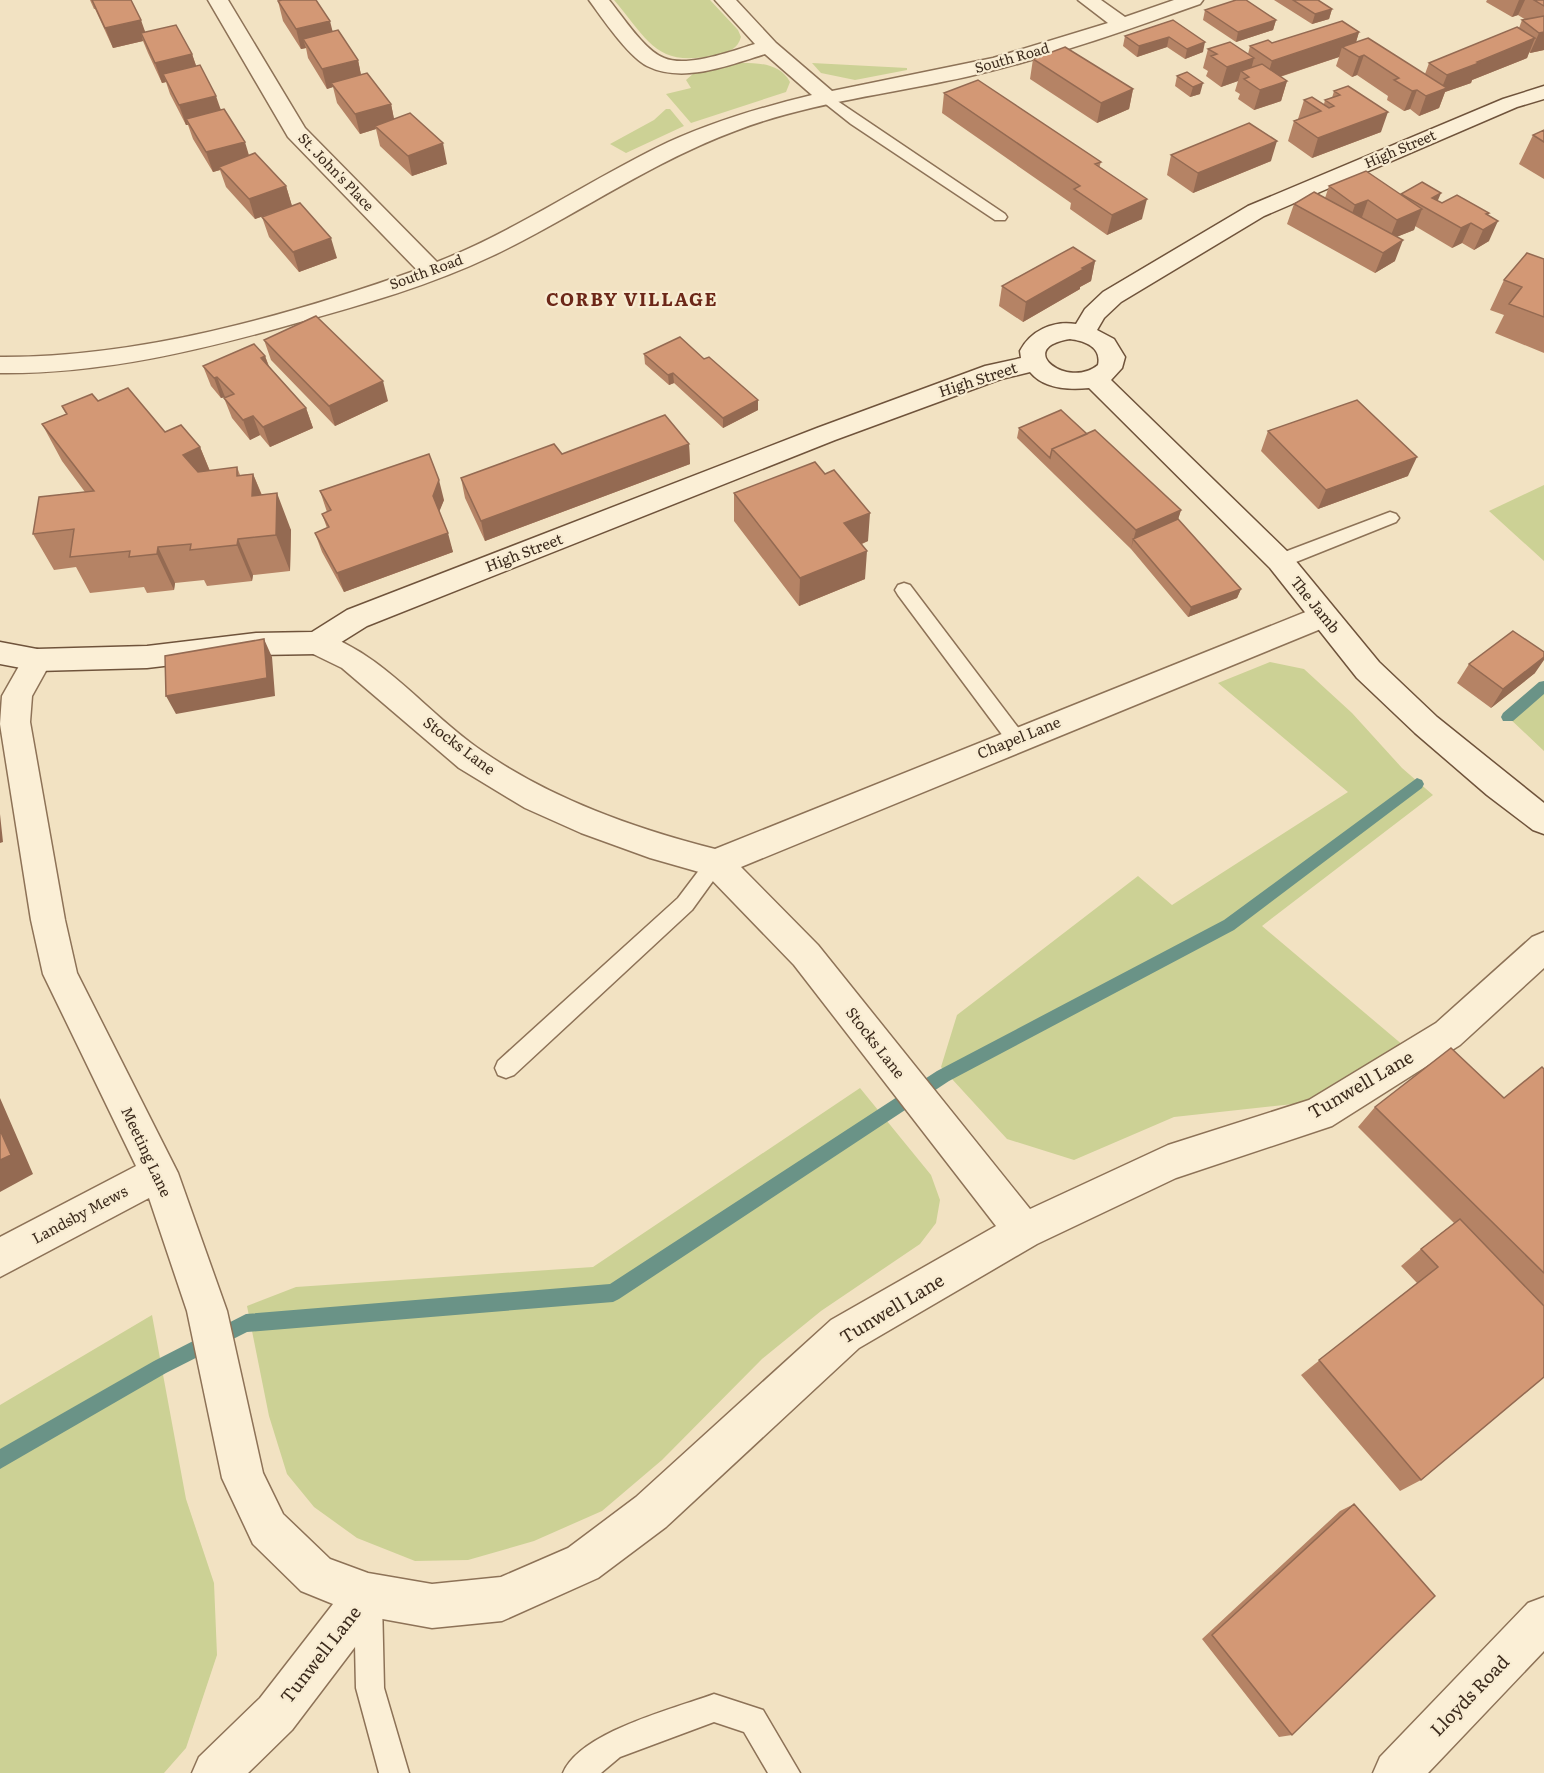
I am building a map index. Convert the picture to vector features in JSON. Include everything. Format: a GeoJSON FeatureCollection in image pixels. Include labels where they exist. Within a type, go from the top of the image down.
{"type":"FeatureCollection","features":[{"type":"Feature","properties":{"kind":"street","name":"St. John's Place"},"geometry":{"type":"LineString","coordinates":[[218,0],[296,132],[432,271]]}},
{"type":"Feature","properties":{"kind":"street"},"geometry":{"type":"LineString","coordinates":[[599,0],[643,51],[655,61],[670,66],[701,64],[769,47]]}},
{"type":"Feature","properties":{"kind":"street"},"geometry":{"type":"LineString","coordinates":[[725,0],[769,47],[827,98]]}},
{"type":"Feature","properties":{"kind":"street"},"geometry":{"type":"LineString","coordinates":[[1088,0],[1123,25]]}},
{"type":"Feature","properties":{"kind":"street","name":"South Road"},"geometry":{"type":"LineString","coordinates":[[0,365],[35,367],[90,362],[157,351],[322,308],[432,271],[482,251],[668,149],[733,123],[827,98],[972,69],[1123,25],[1193,0]]}},
{"type":"Feature","properties":{"kind":"street","name":"High Street"},"geometry":{"type":"LineString","coordinates":[[1083,333],[1094,314],[1112,297],[1256,211],[1501,107],[1544,92]]}},
{"type":"Feature","properties":{"kind":"street"},"geometry":{"type":"LineString","coordinates":[[1057,332],[1083,333],[1094,337],[1110,351],[1112,359],[1110,367],[1095,379],[1084,382],[1060,380],[1040,370],[1035,363],[1032,355],[1033,348],[1038,341],[1057,332]]}},
{"type":"Feature","properties":{"kind":"street","name":"High Street"},"geometry":{"type":"LineString","coordinates":[[317,643],[357,618],[804,443],[994,372],[1035,363]]}},
{"type":"Feature","properties":{"kind":"street","name":"The Jamb"},"geometry":{"type":"LineString","coordinates":[[1095,379],[1280,561],[1368,670],[1426,726],[1544,821]]}},
{"type":"Feature","properties":{"kind":"street","name":"Chapel Lane"},"geometry":{"type":"LineString","coordinates":[[716,862],[1323,616]]}},
{"type":"Feature","properties":{"kind":"street"},"geometry":{"type":"LineString","coordinates":[[0,653],[37,660],[147,657],[256,644],[317,643]]}},
{"type":"Feature","properties":{"kind":"street","name":"Stocks Lane"},"geometry":{"type":"LineString","coordinates":[[317,643],[352,660],[470,759],[536,799],[592,824],[661,849],[716,862],[806,955],[1024,1231]]}},
{"type":"Feature","properties":{"kind":"street","name":"Meeting Lane"},"geometry":{"type":"LineString","coordinates":[[37,660],[17,696],[15,722],[48,920],[60,974],[159,1173],[207,1311],[243,1478],[268,1528],[316,1576],[368,1595]]}},
{"type":"Feature","properties":{"kind":"street","name":"Tunwell Lane"},"geometry":{"type":"LineString","coordinates":[[216,1773],[276,1714],[368,1595],[432,1606],[502,1599],[583,1563],[651,1512],[845,1334],[1024,1231],[1168,1163],[1319,1114],[1448,1034],[1544,947]]}},
{"type":"Feature","properties":{"kind":"street","name":"Landsby Mews"},"geometry":{"type":"LineString","coordinates":[[0,1258],[159,1173]]}},
{"type":"Feature","properties":{"kind":"street","name":"Lloyds Road"},"geometry":{"type":"LineString","coordinates":[[1396,1773],[1544,1619]]}},
{"type":"Feature","properties":{"kind":"lane"},"geometry":{"type":"LineString","coordinates":[[827,98],[856,121],[1000,217]]}},
{"type":"Feature","properties":{"kind":"lane"},"geometry":{"type":"LineString","coordinates":[[1280,561],[1390,518]]}},
{"type":"Feature","properties":{"kind":"lane"},"geometry":{"type":"LineString","coordinates":[[904,590],[1016,739]]}},
{"type":"Feature","properties":{"kind":"lane"},"geometry":{"type":"LineString","coordinates":[[506,1068],[685,904],[716,862]]}},
{"type":"Feature","properties":{"kind":"lane"},"geometry":{"type":"LineString","coordinates":[[368,1595],[370,1688],[394,1773]]}},
{"type":"Feature","properties":{"kind":"lane"},"geometry":{"type":"LineString","coordinates":[[578,1773],[610,1746],[714,1708],[753,1720],[785,1773]]}},
{"type":"Feature","properties":{"kind":"green space"},"geometry":{"type":"Polygon","coordinates":[[[614,0],[710,0],[738,30],[740,41],[735,47],[716,55],[680,58],[667,54],[646,39],[614,0]]]}},
{"type":"Feature","properties":{"kind":"green space"},"geometry":{"type":"Polygon","coordinates":[[[737,63],[766,65],[780,71],[790,82],[786,92],[691,123],[666,94],[691,88],[686,80],[694,73],[737,63]]]}},
{"type":"Feature","properties":{"kind":"green space"},"geometry":{"type":"Polygon","coordinates":[[[812,63],[907,68],[907,70],[855,80],[821,73],[812,63]]]}},
{"type":"Feature","properties":{"kind":"green space"},"geometry":{"type":"Polygon","coordinates":[[[666,109],[670,109],[684,126],[626,153],[610,144],[654,120],[666,109]]]}},
{"type":"Feature","properties":{"kind":"green space"},"geometry":{"type":"Polygon","coordinates":[[[1544,485],[1544,561],[1489,511],[1544,485]]]}},
{"type":"Feature","properties":{"kind":"green space"},"geometry":{"type":"Polygon","coordinates":[[[1270,662],[1304,669],[1352,713],[1402,768],[1433,795],[1262,926],[1404,1046],[1312,1102],[1174,1117],[1074,1160],[1007,1139],[941,1067],[957,1015],[1138,876],[1172,905],[1348,792],[1218,683],[1270,662]]]}},
{"type":"Feature","properties":{"kind":"green space"},"geometry":{"type":"Polygon","coordinates":[[[1544,686],[1544,751],[1508,717],[1544,686]]]}},
{"type":"Feature","properties":{"kind":"green space"},"geometry":{"type":"Polygon","coordinates":[[[860,1088],[931,1175],[940,1200],[936,1223],[920,1244],[821,1311],[762,1359],[662,1460],[602,1511],[534,1541],[468,1560],[415,1561],[357,1538],[314,1507],[287,1474],[269,1416],[247,1306],[296,1287],[593,1267],[860,1088]]]}},
{"type":"Feature","properties":{"kind":"green space"},"geometry":{"type":"Polygon","coordinates":[[[152,1315],[186,1499],[214,1583],[217,1655],[186,1748],[164,1773],[0,1773],[0,1405],[152,1315]]]}},
{"type":"Feature","properties":{"kind":"building"},"geometry":{"type":"Polygon","coordinates":[[[92,0],[131,0],[141,20],[105,28],[92,0]]]}},
{"type":"Feature","properties":{"kind":"building"},"geometry":{"type":"Polygon","coordinates":[[[316,0],[330,21],[296,29],[278,1],[316,0]]]}},
{"type":"Feature","properties":{"kind":"building"},"geometry":{"type":"Polygon","coordinates":[[[1236,0],[1246,0],[1276,20],[1238,32],[1205,10],[1236,0]]]}},
{"type":"Feature","properties":{"kind":"building"},"geometry":{"type":"Polygon","coordinates":[[[1293,0],[1318,0],[1332,9],[1315,14],[1293,0]]]}},
{"type":"Feature","properties":{"kind":"building"},"geometry":{"type":"Polygon","coordinates":[[[1534,0],[1544,0],[1544,6],[1534,0]]]}},
{"type":"Feature","properties":{"kind":"building"},"geometry":{"type":"Polygon","coordinates":[[[1544,16],[1544,32],[1539,33],[1522,20],[1544,16]]]}},
{"type":"Feature","properties":{"kind":"building"},"geometry":{"type":"Polygon","coordinates":[[[1173,20],[1205,42],[1187,49],[1169,37],[1139,46],[1125,36],[1173,20]]]}},
{"type":"Feature","properties":{"kind":"building"},"geometry":{"type":"Polygon","coordinates":[[[1342,21],[1359,32],[1272,61],[1250,46],[1268,40],[1272,43],[1342,21]]]}},
{"type":"Feature","properties":{"kind":"building"},"geometry":{"type":"Polygon","coordinates":[[[176,25],[192,54],[155,63],[141,33],[176,25]]]}},
{"type":"Feature","properties":{"kind":"building"},"geometry":{"type":"Polygon","coordinates":[[[1517,27],[1535,38],[1447,75],[1429,63],[1517,27]]]}},
{"type":"Feature","properties":{"kind":"building"},"geometry":{"type":"Polygon","coordinates":[[[338,30],[358,60],[322,69],[303,39],[338,30]]]}},
{"type":"Feature","properties":{"kind":"building"},"geometry":{"type":"Polygon","coordinates":[[[1368,38],[1447,88],[1426,96],[1417,90],[1412,91],[1394,80],[1399,78],[1364,55],[1359,57],[1342,47],[1368,38]]]}},
{"type":"Feature","properties":{"kind":"building"},"geometry":{"type":"Polygon","coordinates":[[[1230,42],[1254,58],[1227,67],[1211,56],[1217,54],[1208,49],[1230,42]]]}},
{"type":"Feature","properties":{"kind":"building"},"geometry":{"type":"Polygon","coordinates":[[[1065,47],[1133,89],[1101,103],[1033,59],[1065,47]]]}},
{"type":"Feature","properties":{"kind":"building"},"geometry":{"type":"Polygon","coordinates":[[[1262,64],[1287,81],[1260,90],[1244,79],[1249,77],[1241,71],[1262,64]]]}},
{"type":"Feature","properties":{"kind":"building"},"geometry":{"type":"Polygon","coordinates":[[[200,65],[216,96],[179,105],[163,74],[200,65]]]}},
{"type":"Feature","properties":{"kind":"building"},"geometry":{"type":"Polygon","coordinates":[[[1187,72],[1203,83],[1193,87],[1177,76],[1187,72]]]}},
{"type":"Feature","properties":{"kind":"building"},"geometry":{"type":"Polygon","coordinates":[[[367,73],[391,104],[355,114],[331,83],[367,73]]]}},
{"type":"Feature","properties":{"kind":"building"},"geometry":{"type":"Polygon","coordinates":[[[978,80],[1101,162],[1095,164],[1147,199],[1112,215],[1074,189],[1080,186],[944,93],[978,80]]]}},
{"type":"Feature","properties":{"kind":"building"},"geometry":{"type":"Polygon","coordinates":[[[1348,86],[1388,112],[1318,138],[1294,121],[1321,111],[1304,100],[1312,97],[1329,108],[1334,106],[1325,100],[1340,95],[1334,91],[1348,86]]]}},
{"type":"Feature","properties":{"kind":"building"},"geometry":{"type":"Polygon","coordinates":[[[224,109],[245,142],[206,152],[186,119],[224,109]]]}},
{"type":"Feature","properties":{"kind":"building"},"geometry":{"type":"Polygon","coordinates":[[[410,113],[443,143],[408,156],[375,126],[410,113]]]}},
{"type":"Feature","properties":{"kind":"building"},"geometry":{"type":"Polygon","coordinates":[[[1249,123],[1277,141],[1198,173],[1171,155],[1249,123]]]}},
{"type":"Feature","properties":{"kind":"building"},"geometry":{"type":"Polygon","coordinates":[[[1544,130],[1544,142],[1533,135],[1544,130]]]}},
{"type":"Feature","properties":{"kind":"building"},"geometry":{"type":"Polygon","coordinates":[[[255,153],[286,186],[249,199],[219,167],[255,153]]]}},
{"type":"Feature","properties":{"kind":"building"},"geometry":{"type":"Polygon","coordinates":[[[1366,171],[1422,209],[1397,220],[1368,200],[1355,205],[1329,186],[1366,171]]]}},
{"type":"Feature","properties":{"kind":"building"},"geometry":{"type":"Polygon","coordinates":[[[1422,182],[1441,193],[1432,198],[1442,203],[1457,195],[1489,213],[1486,214],[1498,221],[1483,230],[1471,223],[1461,228],[1401,194],[1422,182]]]}},
{"type":"Feature","properties":{"kind":"building"},"geometry":{"type":"Polygon","coordinates":[[[1314,192],[1403,240],[1383,253],[1294,204],[1314,192]]]}},
{"type":"Feature","properties":{"kind":"building"},"geometry":{"type":"Polygon","coordinates":[[[300,203],[331,238],[293,252],[262,217],[300,203]]]}},
{"type":"Feature","properties":{"kind":"building"},"geometry":{"type":"Polygon","coordinates":[[[1073,247],[1095,261],[1026,302],[1002,286],[1073,247]]]}},
{"type":"Feature","properties":{"kind":"building"},"geometry":{"type":"Polygon","coordinates":[[[1527,253],[1544,259],[1544,317],[1509,304],[1522,287],[1504,280],[1527,253]]]}},
{"type":"Feature","properties":{"kind":"building"},"geometry":{"type":"Polygon","coordinates":[[[316,316],[383,381],[329,406],[264,340],[316,316]]]}},
{"type":"Feature","properties":{"kind":"building"},"geometry":{"type":"Polygon","coordinates":[[[680,337],[704,359],[709,357],[758,400],[723,418],[673,373],[668,375],[644,354],[680,337]]]}},
{"type":"Feature","properties":{"kind":"building"},"geometry":{"type":"Polygon","coordinates":[[[254,344],[265,356],[261,358],[306,408],[263,427],[253,416],[243,420],[224,398],[234,394],[203,366],[254,344]]]}},
{"type":"Feature","properties":{"kind":"building"},"geometry":{"type":"Polygon","coordinates":[[[128,388],[165,432],[181,425],[200,447],[183,455],[198,472],[237,467],[237,476],[253,474],[252,496],[277,493],[276,535],[238,539],[237,545],[190,550],[191,544],[158,547],[157,554],[129,557],[130,551],[70,557],[74,529],[33,534],[39,497],[94,491],[42,424],[67,414],[62,406],[92,394],[98,401],[128,388]]]}},
{"type":"Feature","properties":{"kind":"building"},"geometry":{"type":"Polygon","coordinates":[[[1357,400],[1417,457],[1326,490],[1268,431],[1357,400]]]}},
{"type":"Feature","properties":{"kind":"building"},"geometry":{"type":"Polygon","coordinates":[[[1061,410],[1087,434],[1052,449],[1050,458],[1019,428],[1061,410]]]}},
{"type":"Feature","properties":{"kind":"building"},"geometry":{"type":"Polygon","coordinates":[[[665,415],[689,444],[481,521],[461,478],[554,444],[562,454],[665,415]]]}},
{"type":"Feature","properties":{"kind":"building"},"geometry":{"type":"Polygon","coordinates":[[[1095,430],[1181,510],[1136,530],[1052,449],[1095,430]]]}},
{"type":"Feature","properties":{"kind":"building"},"geometry":{"type":"Polygon","coordinates":[[[429,454],[439,480],[433,496],[448,533],[337,573],[315,533],[329,527],[322,514],[331,510],[320,491],[429,454]]]}},
{"type":"Feature","properties":{"kind":"building"},"geometry":{"type":"Polygon","coordinates":[[[815,462],[825,474],[834,470],[870,513],[844,523],[867,551],[800,578],[734,493],[815,462]]]}},
{"type":"Feature","properties":{"kind":"building"},"geometry":{"type":"Polygon","coordinates":[[[1178,519],[1241,589],[1191,607],[1133,539],[1178,519]]]}},
{"type":"Feature","properties":{"kind":"building"},"geometry":{"type":"Polygon","coordinates":[[[1513,631],[1544,652],[1544,657],[1503,689],[1469,664],[1513,631]]]}},
{"type":"Feature","properties":{"kind":"building"},"geometry":{"type":"Polygon","coordinates":[[[264,639],[267,678],[166,696],[165,656],[264,639]]]}},
{"type":"Feature","properties":{"kind":"building"},"geometry":{"type":"Polygon","coordinates":[[[1451,1048],[1504,1098],[1542,1067],[1544,1069],[1544,1273],[1375,1107],[1451,1048]]]}},
{"type":"Feature","properties":{"kind":"building"},"geometry":{"type":"Polygon","coordinates":[[[0,1130],[11,1155],[0,1160],[0,1130]]]}},
{"type":"Feature","properties":{"kind":"building"},"geometry":{"type":"Polygon","coordinates":[[[1460,1219],[1544,1306],[1544,1377],[1421,1480],[1319,1360],[1438,1267],[1421,1249],[1460,1219]]]}},
{"type":"Feature","properties":{"kind":"building"},"geometry":{"type":"Polygon","coordinates":[[[1354,1504],[1435,1596],[1292,1735],[1212,1635],[1354,1504]]]}},
{"type":"Feature","properties":{"kind":"waterway"},"geometry":{"type":"LineString","coordinates":[[1508,717],[1544,686]]}},
{"type":"Feature","properties":{"kind":"waterway"},"geometry":{"type":"LineString","coordinates":[[0,1460],[160,1367],[246,1323],[613,1293],[943,1076],[1229,925],[1417,784]]}},
{"type":"Feature","properties":{"kind":"district","name":"CORBY VILLAGE"},"geometry":{"type":"Point","coordinates":[632,300]}}]}
